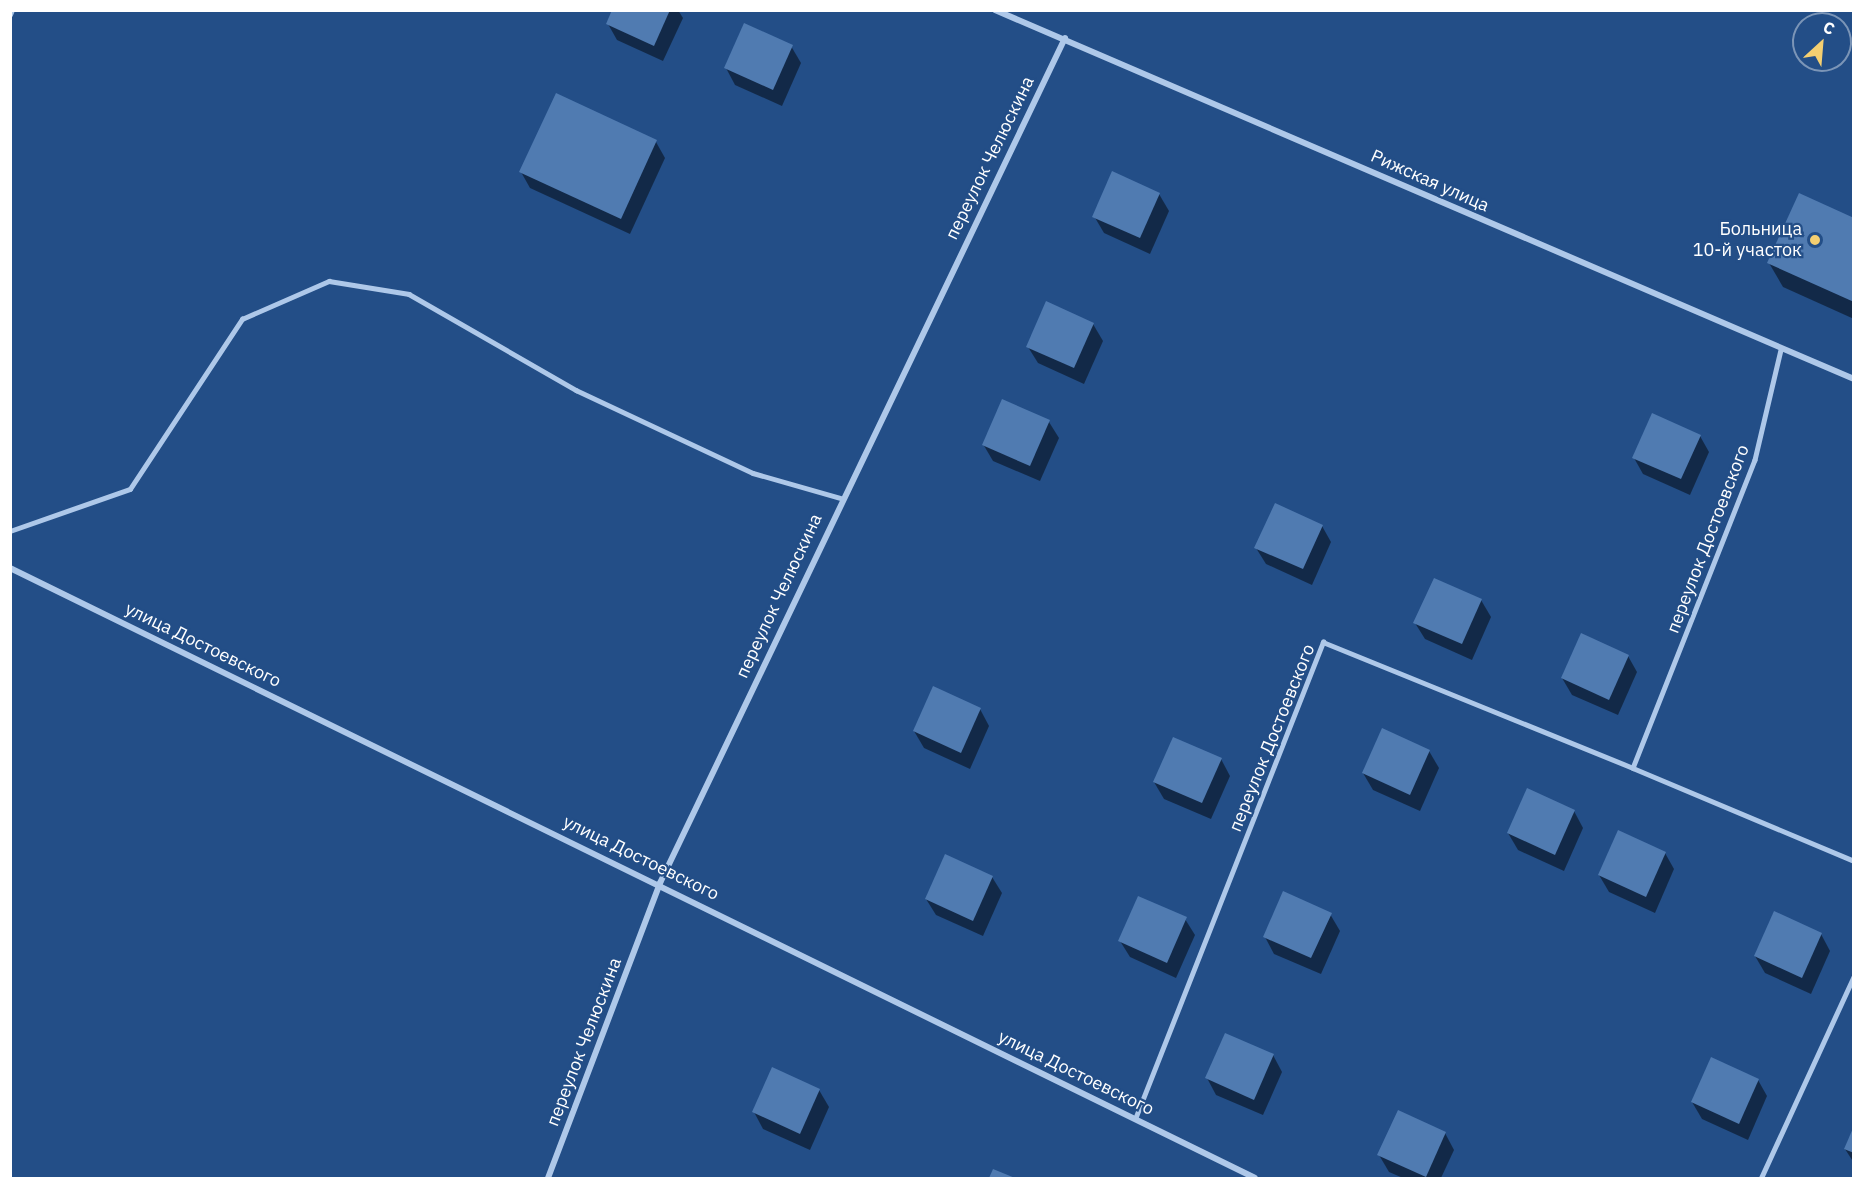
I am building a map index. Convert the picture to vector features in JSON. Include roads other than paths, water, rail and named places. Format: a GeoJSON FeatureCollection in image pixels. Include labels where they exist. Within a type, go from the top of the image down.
{"type":"FeatureCollection","features":[{"type":"Feature","properties":{"kind":"street"},"geometry":{"type":"LineString","coordinates":[[10,15],[12,10]]}},
{"type":"Feature","properties":{"kind":"street","name":"Рижская улица"},"geometry":{"type":"LineString","coordinates":[[994,10],[1065,38],[1854,380]]}},
{"type":"Feature","properties":{"kind":"street","name":"переулок Челюскина"},"geometry":{"type":"LineString","coordinates":[[548,1179],[660,883],[841,498],[1065,38]]}},
{"type":"Feature","properties":{"kind":"street","name":"улица Достоевского"},"geometry":{"type":"LineString","coordinates":[[10,568],[660,883],[1255,1179]]}},
{"type":"Feature","properties":{"kind":"lane"},"geometry":{"type":"LineString","coordinates":[[10,531],[130,489],[242,319],[329,281],[409,294],[586,395],[753,473],[841,498]]}},
{"type":"Feature","properties":{"kind":"lane","name":"переулок Достоевского"},"geometry":{"type":"LineString","coordinates":[[1633,768],[1755,460],[1781,350]]}},
{"type":"Feature","properties":{"kind":"lane","name":"переулок Достоевского"},"geometry":{"type":"LineString","coordinates":[[1135,1119],[1323,642],[1854,861]]}},
{"type":"Feature","properties":{"kind":"lane"},"geometry":{"type":"LineString","coordinates":[[1761,1179],[1854,976]]}},
{"type":"Feature","properties":{"kind":"place","name":"Больница 10-й участок"},"geometry":{"type":"Point","coordinates":[1815,240]}}]}
